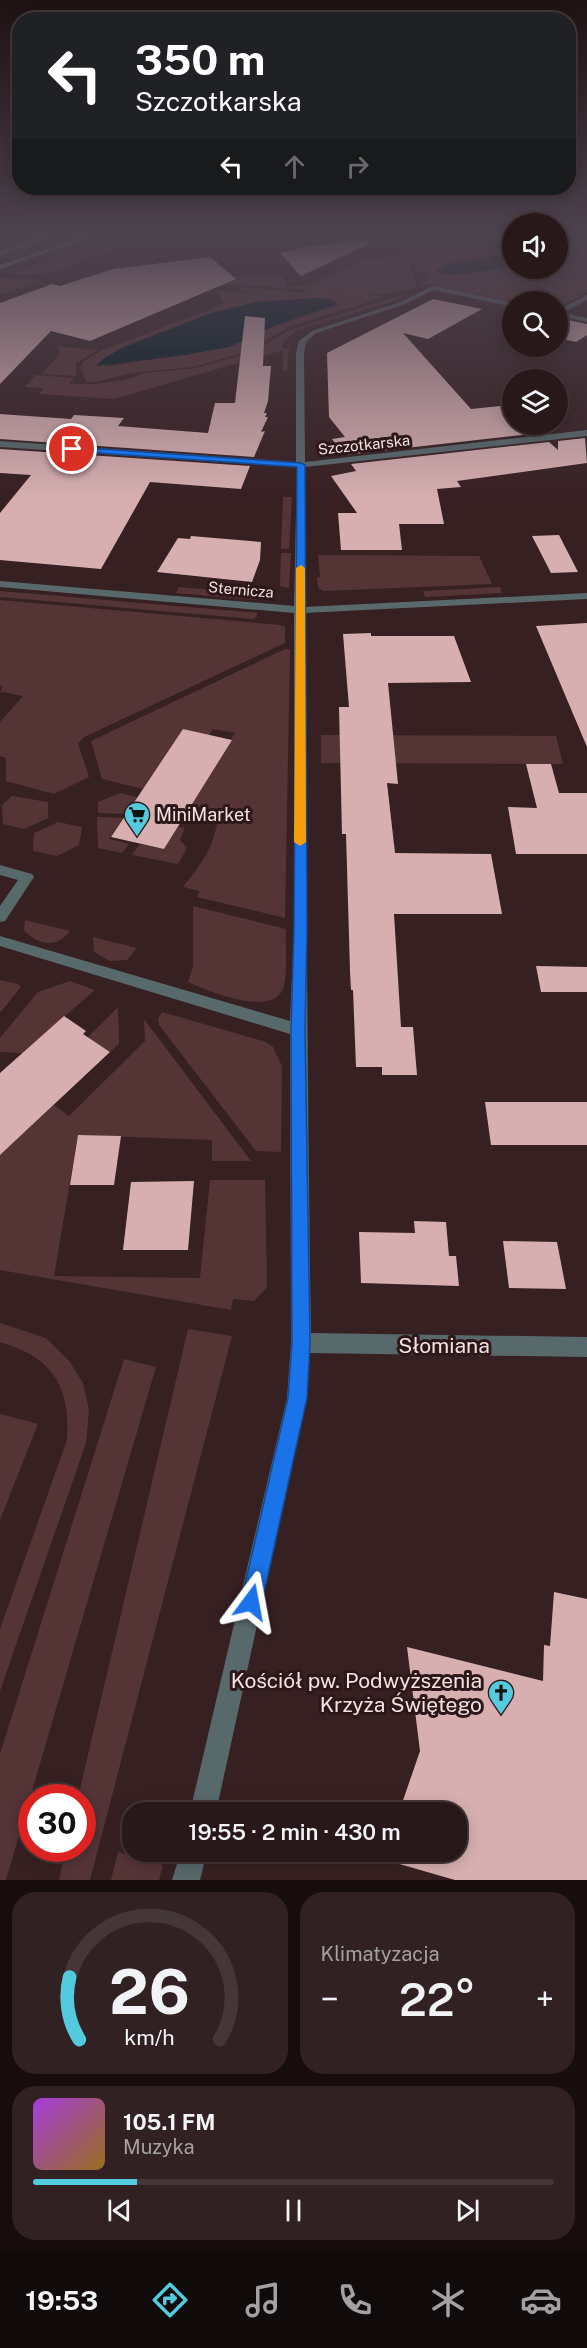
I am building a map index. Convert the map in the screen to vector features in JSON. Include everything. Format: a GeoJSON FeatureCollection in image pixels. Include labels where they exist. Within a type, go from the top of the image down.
{"type":"FeatureCollection","features":[{"type":"Feature","properties":{"kind":"street"},"geometry":{"type":"LineString","coordinates":[[205,1802],[297,1398],[301,1343],[298,1030],[301,930],[299,380],[303,341],[318,330],[335,325]]}},
{"type":"Feature","properties":{"kind":"street","name":"Szczotkarska"},"geometry":{"type":"LineString","coordinates":[[0,444],[301,465],[587,433]]}},
{"type":"Feature","properties":{"kind":"street","name":"Sternicza"},"geometry":{"type":"LineString","coordinates":[[0,584],[299,610],[587,596]]}},
{"type":"Feature","properties":{"kind":"street"},"geometry":{"type":"LineString","coordinates":[[0,870],[27,877],[0,917]]}},
{"type":"Feature","properties":{"kind":"street"},"geometry":{"type":"LineString","coordinates":[[0,941],[298,1030]]}},
{"type":"Feature","properties":{"kind":"street","name":"Słomiana"},"geometry":{"type":"LineString","coordinates":[[301,1343],[587,1347]]}},
{"type":"Feature","properties":{"kind":"street"},"geometry":{"type":"LineString","coordinates":[[186,1880],[191,1862]]}},
{"type":"Feature","properties":{"kind":"shaded area"},"geometry":{"type":"Polygon","coordinates":[[[169,325],[185,325],[157,334],[104,367],[204,351],[280,325],[295,325],[256,347],[193,367],[131,373],[96,382],[87,382],[80,368],[84,361],[103,350],[169,325]]]}},
{"type":"Feature","properties":{"kind":"shaded area"},"geometry":{"type":"Polygon","coordinates":[[[316,325],[295,331],[283,342],[283,349],[289,348],[287,370],[283,370],[283,350],[114,399],[39,394],[43,388],[25,387],[35,375],[74,378],[70,384],[93,384],[126,380],[145,373],[196,368],[260,348],[288,331],[316,325]]]}},
{"type":"Feature","properties":{"kind":"shaded area"},"geometry":{"type":"Polygon","coordinates":[[[53,346],[98,350],[76,363],[76,376],[42,374],[60,353],[59,348],[53,346]]]}},
{"type":"Feature","properties":{"kind":"shaded area"},"geometry":{"type":"Polygon","coordinates":[[[283,497],[292,497],[289,549],[281,549],[283,497]]]}},
{"type":"Feature","properties":{"kind":"shaded area"},"geometry":{"type":"Polygon","coordinates":[[[281,553],[291,553],[289,588],[280,586],[281,553]]]}},
{"type":"Feature","properties":{"kind":"shaded area"},"geometry":{"type":"Polygon","coordinates":[[[318,555],[479,556],[492,584],[324,591],[318,588],[317,578],[320,577],[318,555]]]}},
{"type":"Feature","properties":{"kind":"shaded area"},"geometry":{"type":"Polygon","coordinates":[[[179,587],[261,596],[255,600],[176,593],[179,587]]]}},
{"type":"Feature","properties":{"kind":"shaded area"},"geometry":{"type":"Polygon","coordinates":[[[500,587],[502,593],[425,597],[423,591],[500,587]]]}},
{"type":"Feature","properties":{"kind":"shaded area"},"geometry":{"type":"Polygon","coordinates":[[[0,591],[258,613],[253,619],[0,597],[0,591]]]}},
{"type":"Feature","properties":{"kind":"shaded area"},"geometry":{"type":"Polygon","coordinates":[[[0,600],[280,625],[285,627],[285,643],[84,737],[78,744],[89,777],[54,794],[6,781],[6,758],[0,756],[0,722],[23,696],[0,693],[3,686],[0,685],[0,600]]]}},
{"type":"Feature","properties":{"kind":"shaded area"},"geometry":{"type":"Polygon","coordinates":[[[285,649],[290,649],[285,918],[197,897],[200,891],[183,887],[206,855],[214,838],[218,817],[214,811],[191,805],[235,733],[213,729],[208,737],[183,729],[143,789],[102,779],[91,741],[285,649]]]}},
{"type":"Feature","properties":{"kind":"shaded area"},"geometry":{"type":"Polygon","coordinates":[[[321,735],[556,736],[563,764],[321,763],[321,735]]]}},
{"type":"Feature","properties":{"kind":"shaded area"},"geometry":{"type":"Polygon","coordinates":[[[120,793],[137,797],[126,814],[98,813],[98,802],[120,793]]]}},
{"type":"Feature","properties":{"kind":"shaded area"},"geometry":{"type":"Polygon","coordinates":[[[12,796],[48,802],[48,818],[24,829],[3,824],[2,805],[12,796]]]}},
{"type":"Feature","properties":{"kind":"shaded area"},"geometry":{"type":"Polygon","coordinates":[[[97,817],[123,818],[109,839],[129,844],[122,853],[98,848],[97,817]]]}},
{"type":"Feature","properties":{"kind":"shaded area"},"geometry":{"type":"Polygon","coordinates":[[[58,822],[82,827],[79,845],[57,856],[33,851],[34,833],[58,822]]]}},
{"type":"Feature","properties":{"kind":"shaded area"},"geometry":{"type":"Polygon","coordinates":[[[178,827],[185,828],[180,840],[187,848],[178,864],[132,855],[140,844],[164,849],[178,827]]]}},
{"type":"Feature","properties":{"kind":"shaded area"},"geometry":{"type":"Polygon","coordinates":[[[193,906],[286,929],[285,983],[276,997],[266,1001],[252,1002],[209,991],[188,982],[193,966],[193,906]]]}},
{"type":"Feature","properties":{"kind":"shaded area"},"geometry":{"type":"Polygon","coordinates":[[[25,920],[70,931],[60,940],[41,942],[24,930],[25,920]]]}},
{"type":"Feature","properties":{"kind":"shaded area"},"geometry":{"type":"Polygon","coordinates":[[[93,937],[137,948],[127,960],[110,961],[94,952],[93,937]]]}},
{"type":"Feature","properties":{"kind":"shaded area"},"geometry":{"type":"Polygon","coordinates":[[[0,980],[18,984],[21,987],[0,1013],[0,980]]]}},
{"type":"Feature","properties":{"kind":"shaded area"},"geometry":{"type":"Polygon","coordinates":[[[70,981],[95,990],[22,1053],[0,1052],[0,1038],[38,992],[70,981]]]}},
{"type":"Feature","properties":{"kind":"shaded area"},"geometry":{"type":"Polygon","coordinates":[[[118,1007],[119,1044],[110,1052],[88,1037],[118,1007]]]}},
{"type":"Feature","properties":{"kind":"shaded area"},"geometry":{"type":"Polygon","coordinates":[[[162,1012],[266,1042],[273,1047],[282,1066],[281,1152],[256,1151],[159,1025],[158,1019],[162,1012]]]}},
{"type":"Feature","properties":{"kind":"shaded area"},"geometry":{"type":"Polygon","coordinates":[[[144,1019],[251,1161],[212,1161],[212,1140],[78,1135],[54,1276],[200,1278],[210,1180],[265,1180],[267,1287],[254,1301],[233,1299],[231,1310],[0,1270],[0,1155],[54,1105],[69,1116],[145,1041],[144,1019]]]}},
{"type":"Feature","properties":{"kind":"shaded area"},"geometry":{"type":"Polygon","coordinates":[[[0,1323],[46,1338],[70,1362],[83,1383],[89,1410],[86,1443],[0,1691],[0,1629],[67,1440],[67,1421],[66,1404],[54,1376],[33,1356],[0,1342],[0,1323]]]}},
{"type":"Feature","properties":{"kind":"shaded area"},"geometry":{"type":"Polygon","coordinates":[[[188,1329],[232,1336],[96,1857],[96,1784],[81,1784],[188,1329]]]}},
{"type":"Feature","properties":{"kind":"shaded area"},"geometry":{"type":"Polygon","coordinates":[[[124,1359],[156,1367],[34,1784],[18,1784],[18,1839],[6,1880],[0,1880],[0,1754],[124,1359]]]}},
{"type":"Feature","properties":{"kind":"shaded area"},"geometry":{"type":"Polygon","coordinates":[[[0,1414],[38,1424],[0,1520],[0,1414]]]}},
{"type":"Feature","properties":{"kind":"shaded area"},"geometry":{"type":"Polygon","coordinates":[[[118,1852],[122,1853],[122,1862],[153,1862],[163,1865],[159,1880],[111,1880],[118,1852]]]}},
{"type":"Feature","properties":{"kind":"shaded area"},"geometry":{"type":"Polygon","coordinates":[[[63,1862],[95,1862],[90,1880],[59,1880],[63,1862]]]}},
{"type":"Feature","properties":{"kind":"water"},"geometry":{"type":"Polygon","coordinates":[[[181,325],[277,325],[229,347],[96,366],[104,358],[124,347],[181,325]]]}},
{"type":"Feature","properties":{"kind":"building"},"geometry":{"type":"Polygon","coordinates":[[[0,325],[128,325],[90,341],[51,331],[0,384],[0,325]]]}},
{"type":"Feature","properties":{"kind":"building"},"geometry":{"type":"Polygon","coordinates":[[[244,325],[265,325],[263,366],[271,366],[268,401],[264,413],[267,413],[265,417],[268,417],[254,457],[0,439],[0,414],[71,419],[74,415],[124,418],[118,426],[208,433],[215,403],[235,403],[244,325]]]}},
{"type":"Feature","properties":{"kind":"building"},"geometry":{"type":"Polygon","coordinates":[[[382,325],[454,325],[428,339],[403,333],[471,409],[502,406],[502,435],[522,435],[344,455],[332,439],[345,437],[329,417],[327,353],[382,325]]]}},
{"type":"Feature","properties":{"kind":"building"},"geometry":{"type":"Polygon","coordinates":[[[568,325],[587,325],[587,335],[576,342],[568,340],[568,325]]]}},
{"type":"Feature","properties":{"kind":"building"},"geometry":{"type":"Polygon","coordinates":[[[585,438],[587,463],[457,481],[461,487],[437,489],[444,524],[399,524],[402,550],[341,550],[338,513],[357,513],[331,476],[356,471],[351,464],[549,442],[558,450],[558,441],[585,438]]]}},
{"type":"Feature","properties":{"kind":"building"},"geometry":{"type":"Polygon","coordinates":[[[0,449],[250,466],[241,489],[150,482],[101,569],[0,560],[0,513],[31,475],[0,473],[0,449]]]}},
{"type":"Feature","properties":{"kind":"building"},"geometry":{"type":"Polygon","coordinates":[[[559,535],[578,572],[551,573],[532,536],[559,535]]]}},
{"type":"Feature","properties":{"kind":"building"},"geometry":{"type":"Polygon","coordinates":[[[191,536],[261,542],[260,560],[252,582],[157,572],[178,538],[190,539],[191,536]]]}},
{"type":"Feature","properties":{"kind":"building"},"geometry":{"type":"Polygon","coordinates":[[[587,623],[587,747],[536,626],[587,623]]]}},
{"type":"Feature","properties":{"kind":"building"},"geometry":{"type":"Polygon","coordinates":[[[371,633],[371,636],[454,636],[471,682],[388,683],[398,784],[387,783],[395,853],[491,854],[502,914],[394,914],[401,1027],[413,1027],[417,1075],[382,1075],[382,1067],[356,1067],[353,990],[351,990],[350,971],[346,834],[342,834],[339,707],[349,707],[343,634],[371,633]]]}},
{"type":"Feature","properties":{"kind":"building"},"geometry":{"type":"Polygon","coordinates":[[[183,729],[232,740],[164,849],[111,837],[183,729]]]}},
{"type":"Feature","properties":{"kind":"building"},"geometry":{"type":"Polygon","coordinates":[[[526,764],[551,764],[559,793],[587,793],[587,854],[516,854],[508,807],[537,808],[526,764]]]}},
{"type":"Feature","properties":{"kind":"building"},"geometry":{"type":"Polygon","coordinates":[[[536,966],[587,967],[587,992],[541,992],[536,966]]]}},
{"type":"Feature","properties":{"kind":"building"},"geometry":{"type":"Polygon","coordinates":[[[64,1016],[86,1031],[83,1034],[110,1052],[0,1155],[0,1073],[64,1016]]]}},
{"type":"Feature","properties":{"kind":"building"},"geometry":{"type":"Polygon","coordinates":[[[485,1102],[587,1102],[587,1145],[491,1145],[485,1102]]]}},
{"type":"Feature","properties":{"kind":"building"},"geometry":{"type":"Polygon","coordinates":[[[78,1135],[121,1136],[114,1185],[70,1185],[78,1135]]]}},
{"type":"Feature","properties":{"kind":"building"},"geometry":{"type":"Polygon","coordinates":[[[194,1181],[188,1250],[123,1250],[131,1182],[194,1181]]]}},
{"type":"Feature","properties":{"kind":"building"},"geometry":{"type":"Polygon","coordinates":[[[414,1221],[446,1222],[449,1256],[456,1256],[459,1286],[361,1283],[359,1232],[415,1233],[414,1221]]]}},
{"type":"Feature","properties":{"kind":"building"},"geometry":{"type":"Polygon","coordinates":[[[503,1241],[557,1242],[566,1289],[509,1288],[503,1241]]]}},
{"type":"Feature","properties":{"kind":"building","name":"Kościół pw. Podwyższenia Krzyża Świętego"},"geometry":{"type":"Polygon","coordinates":[[[554,1592],[587,1599],[587,1880],[455,1880],[392,1862],[467,1862],[467,1802],[402,1802],[420,1751],[407,1647],[543,1681],[544,1645],[550,1646],[554,1592]]]}},
{"type":"Feature","properties":{"kind":"slow traffic"},"geometry":{"type":"LineString","coordinates":[[300,842],[299,610],[301,568]]}},
{"type":"Feature","properties":{"kind":"place","name":"MiniMarket"},"geometry":{"type":"Point","coordinates":[137,838]}},
{"type":"Feature","properties":{"kind":"place","name":"Kościół pw. Podwyższenia Krzyża Świętego"},"geometry":{"type":"Point","coordinates":[501,1716]}},
{"type":"Feature","properties":{"kind":"route"},"geometry":{"type":"LineString","coordinates":[[72,449],[301,465],[299,610],[301,930],[298,1030],[301,1343],[297,1398],[251,1602]]}}]}
